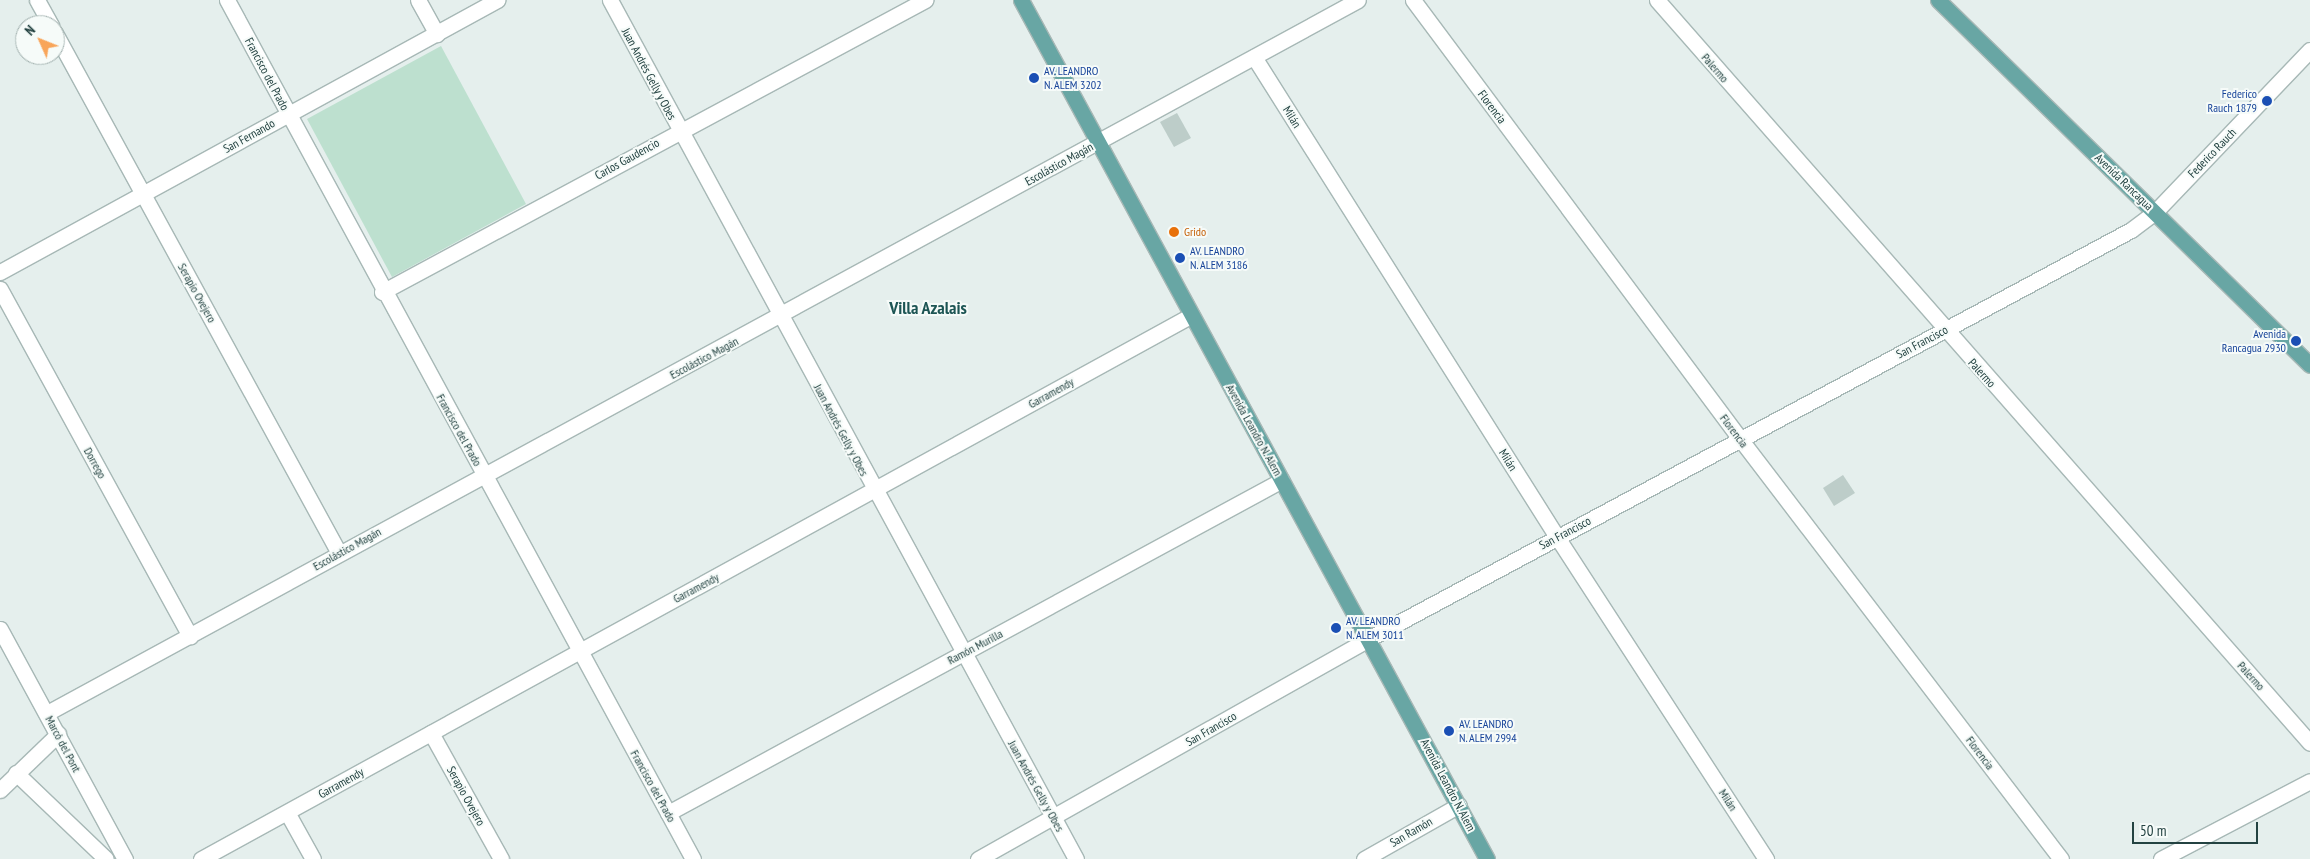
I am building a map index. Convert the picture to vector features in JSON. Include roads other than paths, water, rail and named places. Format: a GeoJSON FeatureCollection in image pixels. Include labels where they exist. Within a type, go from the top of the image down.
{"type":"FeatureCollection","features":[{"type":"Feature","properties":{"kind":"main road","name":"Avenida Leandro N. Alem"},"geometry":{"type":"LineString","coordinates":[[1022,0],[1190,316],[1370,638],[1487,859]]}},
{"type":"Feature","properties":{"kind":"main road","name":"Avenida Rancagua"},"geometry":{"type":"LineString","coordinates":[[1940,1],[2310,365]]}},
{"type":"Feature","properties":{"kind":"street"},"geometry":{"type":"LineString","coordinates":[[37,0],[45,15]]}},
{"type":"Feature","properties":{"kind":"street","name":"Francisco del Prado"},"geometry":{"type":"LineString","coordinates":[[227,0],[382,292],[693,859]]}},
{"type":"Feature","properties":{"kind":"street"},"geometry":{"type":"LineString","coordinates":[[418,0],[436,34]]}},
{"type":"Feature","properties":{"kind":"street","name":"San Fernando"},"geometry":{"type":"LineString","coordinates":[[0,272],[497,0]]}},
{"type":"Feature","properties":{"kind":"street","name":"Juan Andrés Gelly y Obes"},"geometry":{"type":"LineString","coordinates":[[610,0],[782,317],[874,492],[1076,859]]}},
{"type":"Feature","properties":{"kind":"street","name":"Carlos Gaudencio"},"geometry":{"type":"LineString","coordinates":[[382,292],[680,130],[925,0]]}},
{"type":"Feature","properties":{"kind":"street","name":"Escolástico Magán"},"geometry":{"type":"LineString","coordinates":[[47,713],[339,553],[782,317],[1358,0]]}},
{"type":"Feature","properties":{"kind":"street","name":"Florencia"},"geometry":{"type":"LineString","coordinates":[[1413,0],[1741,440],[2061,859]]}},
{"type":"Feature","properties":{"kind":"street","name":"Palermo"},"geometry":{"type":"LineString","coordinates":[[1657,0],[1944,330],[2310,743]]}},
{"type":"Feature","properties":{"kind":"street","name":"Federico Rauch"},"geometry":{"type":"LineString","coordinates":[[2155,212],[2310,50]]}},
{"type":"Feature","properties":{"kind":"street","name":"Serapio Ovejero"},"geometry":{"type":"LineString","coordinates":[[65,51],[339,553]]}},
{"type":"Feature","properties":{"kind":"street","name":"Milán"},"geometry":{"type":"LineString","coordinates":[[1254,57],[1557,537],[1766,859]]}},
{"type":"Feature","properties":{"kind":"street","name":"San Francisco"},"geometry":{"type":"LineString","coordinates":[[978,859],[1370,638],[2131,230],[2155,212]]}},
{"type":"Feature","properties":{"kind":"street","name":"Dorrego"},"geometry":{"type":"LineString","coordinates":[[0,289],[190,636]]}},
{"type":"Feature","properties":{"kind":"street","name":"Garramendy"},"geometry":{"type":"LineString","coordinates":[[201,859],[288,814],[579,651],[874,492],[1190,316]]}},
{"type":"Feature","properties":{"kind":"street","name":"Ramón Murilla"},"geometry":{"type":"LineString","coordinates":[[668,813],[1282,480]]}},
{"type":"Feature","properties":{"kind":"street","name":"Marcó del Pont"},"geometry":{"type":"LineString","coordinates":[[0,629],[4,647],[47,713],[121,857]]}},
{"type":"Feature","properties":{"kind":"street","name":"Serapio Ovejero"},"geometry":{"type":"LineString","coordinates":[[432,733],[501,859]]}},
{"type":"Feature","properties":{"kind":"street"},"geometry":{"type":"LineString","coordinates":[[0,790],[58,734]]}},
{"type":"Feature","properties":{"kind":"street"},"geometry":{"type":"LineString","coordinates":[[16,773],[106,859]]}},
{"type":"Feature","properties":{"kind":"street"},"geometry":{"type":"LineString","coordinates":[[2161,859],[2310,781]]}},
{"type":"Feature","properties":{"kind":"street","name":"San Ramón"},"geometry":{"type":"LineString","coordinates":[[1364,859],[1459,805]]}},
{"type":"Feature","properties":{"kind":"street"},"geometry":{"type":"LineString","coordinates":[[288,814],[312,859]]}},
{"type":"Feature","properties":{"kind":"place","name":"AV. LEANDRO N. ALEM 3202"},"geometry":{"type":"Point","coordinates":[1034,78]}},
{"type":"Feature","properties":{"kind":"place","name":"Federico Rauch 1879"},"geometry":{"type":"Point","coordinates":[2267,101]}},
{"type":"Feature","properties":{"kind":"place","name":"Grido"},"geometry":{"type":"Point","coordinates":[1174,232]}},
{"type":"Feature","properties":{"kind":"place","name":"AV. LEANDRO N. ALEM 3186"},"geometry":{"type":"Point","coordinates":[1180,258]}},
{"type":"Feature","properties":{"kind":"place","name":"Avenida Rancagua 2930"},"geometry":{"type":"Point","coordinates":[2296,341]}},
{"type":"Feature","properties":{"kind":"place","name":"AV. LEANDRO N. ALEM 3011"},"geometry":{"type":"Point","coordinates":[1336,628]}},
{"type":"Feature","properties":{"kind":"place","name":"AV. LEANDRO N. ALEM 2994"},"geometry":{"type":"Point","coordinates":[1449,731]}},
{"type":"Feature","properties":{"kind":"district","name":"Villa Azalais"},"geometry":{"type":"Point","coordinates":[928,308]}}]}
